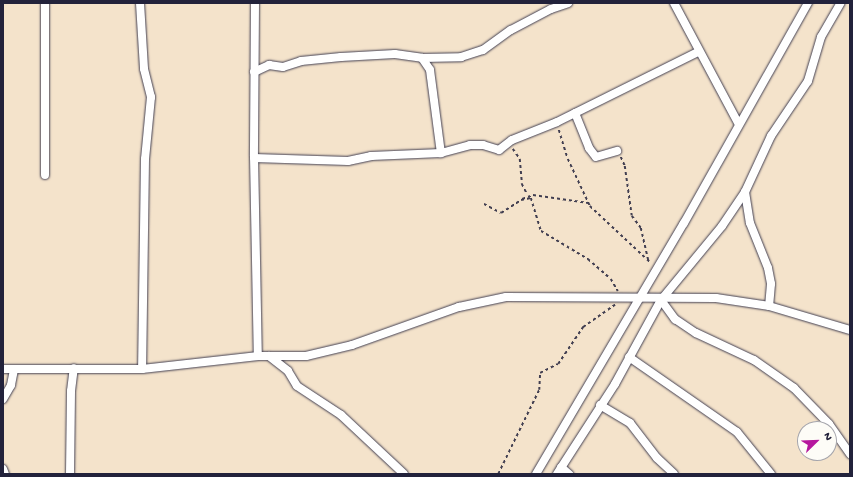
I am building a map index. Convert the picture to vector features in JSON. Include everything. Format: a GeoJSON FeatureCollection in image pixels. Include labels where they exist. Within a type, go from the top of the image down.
{"type":"FeatureCollection","features":[{"type":"Feature","properties":{"kind":"street"},"geometry":{"type":"LineString","coordinates":[[45,3],[45,175]]}},
{"type":"Feature","properties":{"kind":"street"},"geometry":{"type":"LineString","coordinates":[[140,3],[144,69],[151,97],[145,159],[142,369]]}},
{"type":"Feature","properties":{"kind":"street"},"geometry":{"type":"LineString","coordinates":[[255,3],[254,158],[258,356]]}},
{"type":"Feature","properties":{"kind":"street"},"geometry":{"type":"LineString","coordinates":[[254,72],[269,65],[283,67],[301,61],[341,57],[395,54],[422,58],[461,57],[483,50],[511,30],[551,8],[568,3]]}},
{"type":"Feature","properties":{"kind":"street"},"geometry":{"type":"LineString","coordinates":[[674,3],[698,52],[738,123]]}},
{"type":"Feature","properties":{"kind":"street"},"geometry":{"type":"LineString","coordinates":[[536,474],[657,268],[738,123],[808,3]]}},
{"type":"Feature","properties":{"kind":"street"},"geometry":{"type":"LineString","coordinates":[[569,474],[559,470],[629,357],[661,300],[722,226],[745,192],[771,136],[808,81],[821,37],[841,3]]}},
{"type":"Feature","properties":{"kind":"street"},"geometry":{"type":"LineString","coordinates":[[254,158],[348,161],[371,156],[441,153],[470,145],[483,145],[499,150],[509,142],[557,122],[698,52]]}},
{"type":"Feature","properties":{"kind":"street"},"geometry":{"type":"LineString","coordinates":[[422,58],[430,70],[441,153]]}},
{"type":"Feature","properties":{"kind":"street"},"geometry":{"type":"LineString","coordinates":[[575,112],[589,148],[596,158],[617,151]]}},
{"type":"Feature","properties":{"kind":"street"},"geometry":{"type":"LineString","coordinates":[[745,192],[750,223],[768,268],[771,284],[769,306]]}},
{"type":"Feature","properties":{"kind":"street"},"geometry":{"type":"LineString","coordinates":[[3,369],[142,369],[258,356],[306,356],[352,345],[459,307],[506,297],[640,297],[661,300],[716,298],[769,306],[850,330]]}},
{"type":"Feature","properties":{"kind":"street"},"geometry":{"type":"LineString","coordinates":[[661,300],[675,319],[696,333],[754,360],[794,388],[829,424],[850,454]]}},
{"type":"Feature","properties":{"kind":"street"},"geometry":{"type":"LineString","coordinates":[[269,356],[288,371],[297,386],[341,415],[404,474]]}},
{"type":"Feature","properties":{"kind":"street"},"geometry":{"type":"LineString","coordinates":[[629,357],[737,432],[771,474]]}},
{"type":"Feature","properties":{"kind":"street"},"geometry":{"type":"LineString","coordinates":[[70,474],[71,391],[74,368]]}},
{"type":"Feature","properties":{"kind":"street"},"geometry":{"type":"LineString","coordinates":[[3,399],[11,385],[14,369]]}},
{"type":"Feature","properties":{"kind":"street"},"geometry":{"type":"LineString","coordinates":[[600,405],[630,423],[657,458],[674,474]]}},
{"type":"Feature","properties":{"kind":"street"},"geometry":{"type":"LineString","coordinates":[[3,468],[5,474]]}},
{"type":"Feature","properties":{"kind":"path"},"geometry":{"type":"LineString","coordinates":[[557,122],[568,159],[588,203],[657,268]]}},
{"type":"Feature","properties":{"kind":"path"},"geometry":{"type":"LineString","coordinates":[[509,142],[520,159],[522,184],[528,195]]}},
{"type":"Feature","properties":{"kind":"path"},"geometry":{"type":"LineString","coordinates":[[617,151],[625,166],[625,182],[632,216],[641,228],[649,262]]}},
{"type":"Feature","properties":{"kind":"path"},"geometry":{"type":"LineString","coordinates":[[484,204],[501,213],[528,195],[588,203]]}},
{"type":"Feature","properties":{"kind":"path"},"geometry":{"type":"LineString","coordinates":[[498,474],[539,390],[540,373],[558,364],[583,327],[609,311],[622,298],[611,279],[588,259],[542,231],[531,198],[521,200]]}}]}
